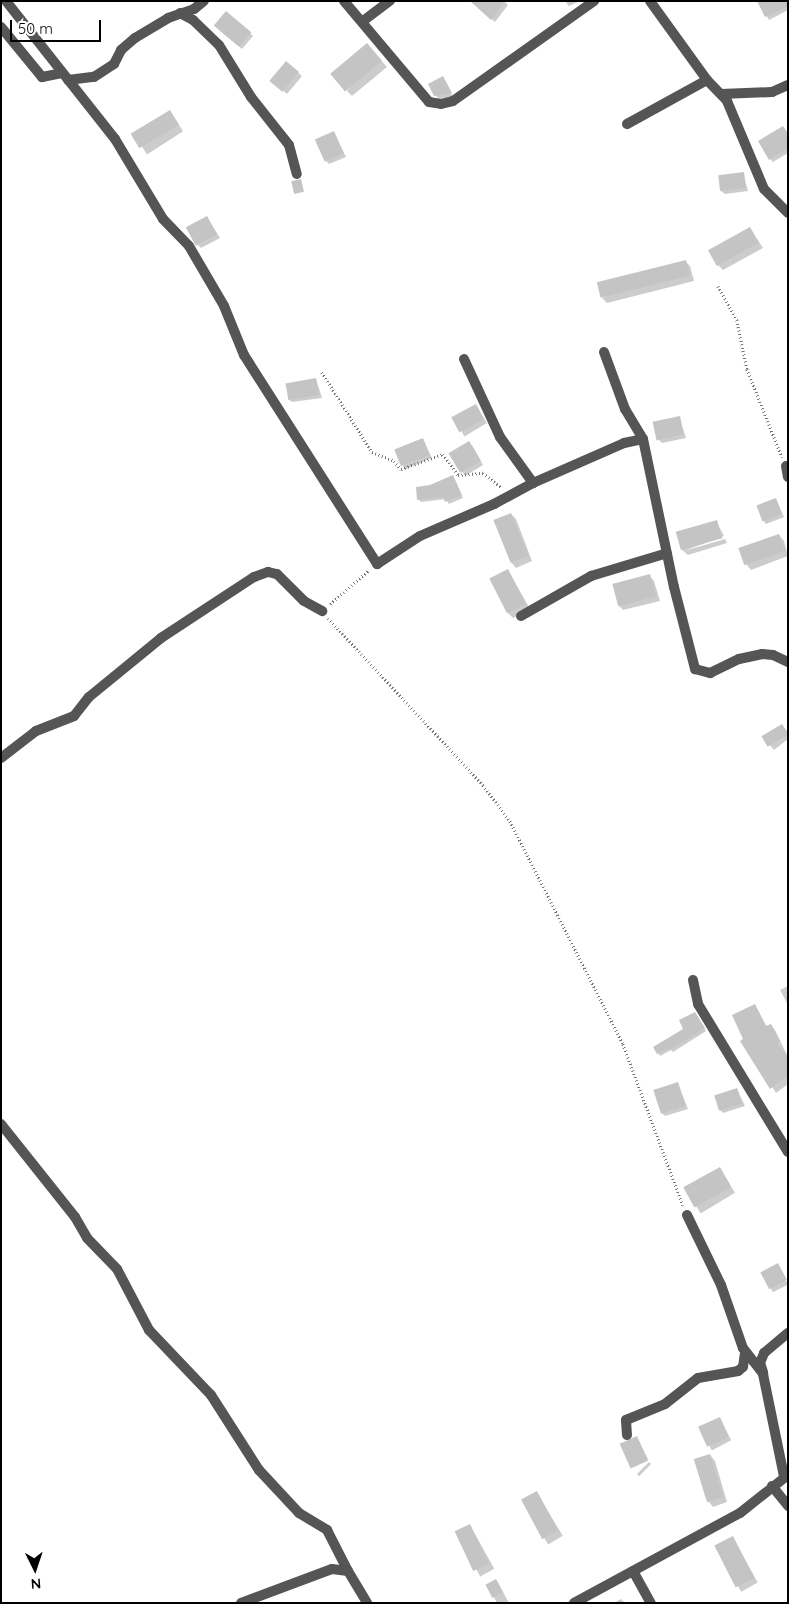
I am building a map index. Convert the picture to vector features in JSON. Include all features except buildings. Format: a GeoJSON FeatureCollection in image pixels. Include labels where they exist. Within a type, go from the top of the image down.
{"type":"FeatureCollection","features":[{"type":"Feature","properties":{"kind":"street"},"geometry":{"type":"LineString","coordinates":[[6,1],[115,139],[163,219],[189,246],[224,306],[244,356],[376,564],[420,536],[509,497],[533,483],[624,443],[643,439]]}},
{"type":"Feature","properties":{"kind":"street"},"geometry":{"type":"LineString","coordinates":[[1,27],[42,77],[94,77],[107,69],[135,38],[180,13],[194,9],[204,1]]}},
{"type":"Feature","properties":{"kind":"street"},"geometry":{"type":"LineString","coordinates":[[344,1],[363,21],[430,102],[441,104],[453,101],[594,1]]}},
{"type":"Feature","properties":{"kind":"street"},"geometry":{"type":"LineString","coordinates":[[363,21],[390,1]]}},
{"type":"Feature","properties":{"kind":"street"},"geometry":{"type":"LineString","coordinates":[[650,1],[707,80],[727,101],[764,189],[788,213]]}},
{"type":"Feature","properties":{"kind":"street"},"geometry":{"type":"LineString","coordinates":[[180,13],[193,20],[219,45],[251,97],[289,145],[297,174]]}},
{"type":"Feature","properties":{"kind":"street"},"geometry":{"type":"LineString","coordinates":[[627,124],[707,80]]}},
{"type":"Feature","properties":{"kind":"street"},"geometry":{"type":"LineString","coordinates":[[721,94],[772,92],[788,85]]}},
{"type":"Feature","properties":{"kind":"street"},"geometry":{"type":"LineString","coordinates":[[604,352],[625,409],[643,439],[667,553],[695,669],[710,673],[739,659],[762,654],[773,655],[788,662]]}},
{"type":"Feature","properties":{"kind":"street"},"geometry":{"type":"LineString","coordinates":[[464,358],[500,437],[533,483]]}},
{"type":"Feature","properties":{"kind":"street"},"geometry":{"type":"LineString","coordinates":[[786,466],[788,477]]}},
{"type":"Feature","properties":{"kind":"street"},"geometry":{"type":"LineString","coordinates":[[521,616],[591,576],[667,553]]}},
{"type":"Feature","properties":{"kind":"street"},"geometry":{"type":"LineString","coordinates":[[1,758],[36,731],[74,716],[89,697],[161,638],[254,577],[268,572],[276,574],[304,601],[322,611]]}},
{"type":"Feature","properties":{"kind":"street"},"geometry":{"type":"LineString","coordinates":[[693,980],[698,1004],[788,1152]]}},
{"type":"Feature","properties":{"kind":"street"},"geometry":{"type":"LineString","coordinates":[[1,1124],[75,1217],[87,1238],[117,1269],[149,1330],[211,1394],[259,1470],[299,1513],[327,1530],[367,1603]]}},
{"type":"Feature","properties":{"kind":"street"},"geometry":{"type":"LineString","coordinates":[[687,1216],[721,1285],[733,1325],[745,1352],[763,1374]]}},
{"type":"Feature","properties":{"kind":"street"},"geometry":{"type":"LineString","coordinates":[[574,1603],[740,1513],[786,1476],[760,1363],[764,1353],[788,1333]]}},
{"type":"Feature","properties":{"kind":"street"},"geometry":{"type":"LineString","coordinates":[[627,1435],[626,1420],[666,1404],[698,1378],[738,1371],[743,1367],[745,1352]]}},
{"type":"Feature","properties":{"kind":"street"},"geometry":{"type":"LineString","coordinates":[[772,1486],[788,1506]]}},
{"type":"Feature","properties":{"kind":"street"},"geometry":{"type":"LineString","coordinates":[[241,1603],[332,1569],[348,1571]]}},
{"type":"Feature","properties":{"kind":"street"},"geometry":{"type":"LineString","coordinates":[[633,1571],[651,1603]]}},
{"type":"Feature","properties":{"kind":"path"},"geometry":{"type":"LineString","coordinates":[[718,286],[737,320],[748,369],[786,466]]}},
{"type":"Feature","properties":{"kind":"path"},"geometry":{"type":"LineString","coordinates":[[322,372],[372,452],[394,460],[401,469],[443,454],[458,475],[484,473],[509,497]]}},
{"type":"Feature","properties":{"kind":"path"},"geometry":{"type":"LineString","coordinates":[[376,564],[322,611],[483,785],[510,821],[623,1044],[687,1216]]}}]}
